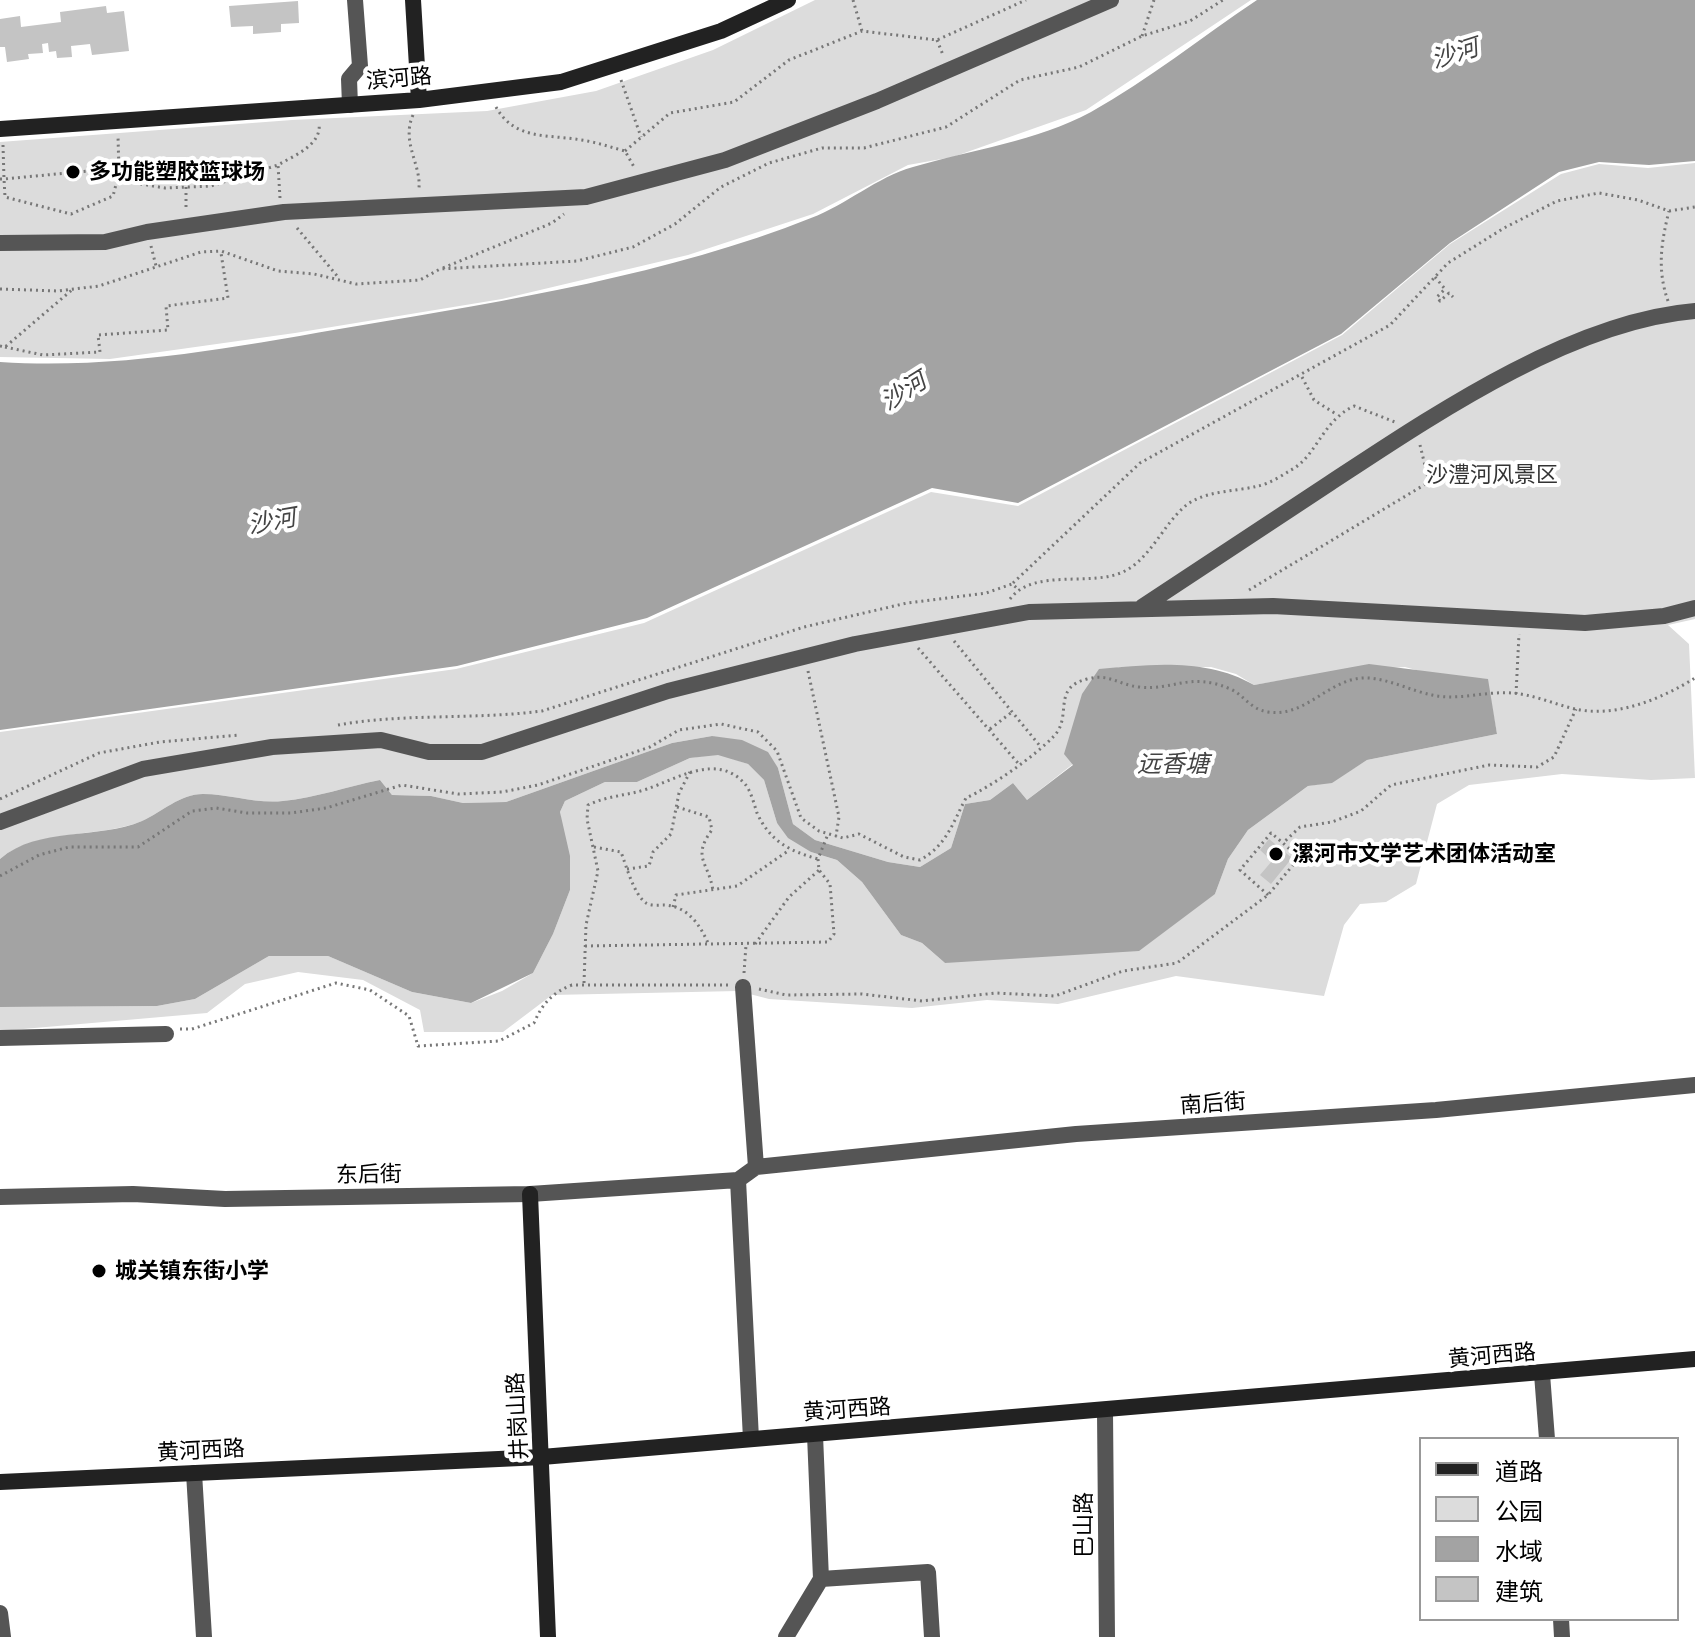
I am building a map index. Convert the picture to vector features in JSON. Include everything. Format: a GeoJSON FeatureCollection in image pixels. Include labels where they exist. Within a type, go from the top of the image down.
{"type":"FeatureCollection","features":[{"type":"Feature","properties":{"kind":"street"},"geometry":{"type":"LineString","coordinates":[[350,105],[349,79],[360,66],[355,0]]}},
{"type":"Feature","properties":{"kind":"street"},"geometry":{"type":"LineString","coordinates":[[413,0],[419,100]]}},
{"type":"Feature","properties":{"kind":"street","name":"滨河路"},"geometry":{"type":"LineString","coordinates":[[1,129],[419,100],[561,82],[721,31],[788,0]]}},
{"type":"Feature","properties":{"kind":"street"},"geometry":{"type":"LineString","coordinates":[[0,243],[105,242],[284,212],[418,208],[586,197],[725,160],[814,126],[1111,0]]}},
{"type":"Feature","properties":{"kind":"street"},"geometry":{"type":"LineString","coordinates":[[1141,608],[1411,430],[1524,365],[1618,327],[1671,313],[1695,311]]}},
{"type":"Feature","properties":{"kind":"street"},"geometry":{"type":"LineString","coordinates":[[0,822],[143,769],[272,747],[381,740],[429,752],[482,752],[668,691],[804,656],[1029,612],[1273,606],[1585,623],[1664,616],[1695,608]]}},
{"type":"Feature","properties":{"kind":"street"},"geometry":{"type":"LineString","coordinates":[[743,987],[756,1167]]}},
{"type":"Feature","properties":{"kind":"street"},"geometry":{"type":"LineString","coordinates":[[0,1038],[166,1034]]}},
{"type":"Feature","properties":{"kind":"street","name":"南后街"},"geometry":{"type":"LineString","coordinates":[[738,1180],[756,1167],[1076,1134],[1436,1110],[1695,1085]]}},
{"type":"Feature","properties":{"kind":"street"},"geometry":{"type":"LineString","coordinates":[[738,1180],[751,1439]]}},
{"type":"Feature","properties":{"kind":"street","name":"东后街"},"geometry":{"type":"LineString","coordinates":[[0,1197],[133,1194],[225,1199],[530,1194],[738,1180]]}},
{"type":"Feature","properties":{"kind":"street","name":"井岗山路"},"geometry":{"type":"LineString","coordinates":[[530,1194],[548,1637]]}},
{"type":"Feature","properties":{"kind":"street","name":"黄河西路"},"geometry":{"type":"LineString","coordinates":[[0,1482],[542,1457],[1105,1412],[1695,1359]]}},
{"type":"Feature","properties":{"kind":"street"},"geometry":{"type":"LineString","coordinates":[[1542,1374],[1547,1437]]}},
{"type":"Feature","properties":{"kind":"street","name":"巴山路"},"geometry":{"type":"LineString","coordinates":[[1105,1412],[1107,1637]]}},
{"type":"Feature","properties":{"kind":"street"},"geometry":{"type":"LineString","coordinates":[[786,1637],[821,1579],[815,1435]]}},
{"type":"Feature","properties":{"kind":"street"},"geometry":{"type":"LineString","coordinates":[[194,1473],[204,1637]]}},
{"type":"Feature","properties":{"kind":"street"},"geometry":{"type":"LineString","coordinates":[[821,1579],[928,1572],[932,1637]]}},
{"type":"Feature","properties":{"kind":"street"},"geometry":{"type":"LineString","coordinates":[[0,1613],[3,1637]]}},
{"type":"Feature","properties":{"kind":"path"},"geometry":{"type":"LineString","coordinates":[[853,0],[862,31]]}},
{"type":"Feature","properties":{"kind":"path"},"geometry":{"type":"LineString","coordinates":[[625,151],[670,113],[734,102],[789,60],[862,31],[937,40],[1026,0]]}},
{"type":"Feature","properties":{"kind":"path"},"geometry":{"type":"LineString","coordinates":[[1142,36],[1154,0]]}},
{"type":"Feature","properties":{"kind":"path"},"geometry":{"type":"LineString","coordinates":[[616,64],[641,137]]}},
{"type":"Feature","properties":{"kind":"path"},"geometry":{"type":"LineString","coordinates":[[488,91],[503,119],[541,138],[579,139],[625,151],[641,181]]}},
{"type":"Feature","properties":{"kind":"path"},"geometry":{"type":"LineString","coordinates":[[418,208],[420,181],[411,159],[410,122],[419,100]]}},
{"type":"Feature","properties":{"kind":"path"},"geometry":{"type":"LineString","coordinates":[[1,129],[3,198],[71,214],[113,196],[119,173],[118,121]]}},
{"type":"Feature","properties":{"kind":"path"},"geometry":{"type":"LineString","coordinates":[[2,179],[109,169],[141,184],[211,186],[278,165]]}},
{"type":"Feature","properties":{"kind":"path"},"geometry":{"type":"LineString","coordinates":[[186,187],[187,226]]}},
{"type":"Feature","properties":{"kind":"path"},"geometry":{"type":"LineString","coordinates":[[330,727],[376,718],[512,715],[542,711],[804,627],[907,603],[986,593],[1012,584],[1140,463],[1390,325],[1448,263],[1504,228],[1557,201],[1599,193],[1638,200],[1669,211],[1695,207]]}},
{"type":"Feature","properties":{"kind":"path"},"geometry":{"type":"LineString","coordinates":[[440,269],[552,223],[586,197]]}},
{"type":"Feature","properties":{"kind":"path"},"geometry":{"type":"LineString","coordinates":[[1669,211],[1662,240],[1660,278],[1671,313]]}},
{"type":"Feature","properties":{"kind":"path"},"geometry":{"type":"LineString","coordinates":[[2,347],[43,355],[100,352],[98,335],[168,330],[166,306],[228,298],[221,251]]}},
{"type":"Feature","properties":{"kind":"path"},"geometry":{"type":"LineString","coordinates":[[1435,277],[1445,289],[1437,297],[1440,301],[1449,293],[1453,297]]}},
{"type":"Feature","properties":{"kind":"path"},"geometry":{"type":"LineString","coordinates":[[2,347],[73,289]]}},
{"type":"Feature","properties":{"kind":"path"},"geometry":{"type":"LineString","coordinates":[[1302,376],[1314,400],[1336,414]]}},
{"type":"Feature","properties":{"kind":"path"},"geometry":{"type":"LineString","coordinates":[[1012,584],[1018,589]]}},
{"type":"Feature","properties":{"kind":"path"},"geometry":{"type":"LineString","coordinates":[[1516,694],[1519,619]]}},
{"type":"Feature","properties":{"kind":"path"},"geometry":{"type":"LineString","coordinates":[[942,627],[1040,746]]}},
{"type":"Feature","properties":{"kind":"path"},"geometry":{"type":"LineString","coordinates":[[906,634],[1018,763]]}},
{"type":"Feature","properties":{"kind":"path"},"geometry":{"type":"LineString","coordinates":[[804,656],[839,817],[836,836]]}},
{"type":"Feature","properties":{"kind":"path"},"geometry":{"type":"LineString","coordinates":[[0,876],[39,855],[69,847],[138,847],[192,811],[216,808],[247,813],[291,813],[326,808],[402,785],[458,794],[502,792],[538,785],[650,747],[679,730],[721,724],[758,732],[777,751],[801,818],[828,834],[859,834],[904,857],[920,860],[936,851],[949,837],[966,798],[984,789],[1056,734],[1064,716],[1062,702],[1073,684],[1109,676],[1143,688],[1191,679],[1209,681],[1232,689],[1248,706],[1284,713],[1305,707],[1349,681],[1368,678],[1435,696],[1516,694],[1576,709],[1628,708],[1675,690],[1695,678]]}},
{"type":"Feature","properties":{"kind":"path"},"geometry":{"type":"LineString","coordinates":[[1283,843],[1300,827],[1332,822],[1361,811],[1391,785],[1489,765],[1537,767],[1554,757],[1576,709]]}},
{"type":"Feature","properties":{"kind":"path"},"geometry":{"type":"LineString","coordinates":[[989,730],[1012,712]]}},
{"type":"Feature","properties":{"kind":"path"},"geometry":{"type":"LineString","coordinates":[[1,798],[99,753],[160,742],[239,735]]}},
{"type":"Feature","properties":{"kind":"path"},"geometry":{"type":"LineString","coordinates":[[584,985],[586,925],[598,871],[588,805],[610,795],[646,790],[690,771],[706,768],[726,773],[745,784],[761,822],[788,851],[818,859]]}},
{"type":"Feature","properties":{"kind":"path"},"geometry":{"type":"LineString","coordinates":[[627,869],[649,866],[653,852],[671,834],[690,771]]}},
{"type":"Feature","properties":{"kind":"path"},"geometry":{"type":"LineString","coordinates":[[677,807],[709,817],[712,830],[701,845],[700,855],[713,891]]}},
{"type":"Feature","properties":{"kind":"path"},"geometry":{"type":"LineString","coordinates":[[166,1034],[336,983],[370,990],[409,1016],[418,1046],[499,1041],[534,1023],[541,1008],[560,990],[584,985],[691,984],[743,987],[786,995],[862,994],[922,1001],[996,993],[1055,996],[1123,971],[1177,963],[1268,895],[1299,858],[1271,833],[1240,870],[1268,895]]}},
{"type":"Feature","properties":{"kind":"path"},"geometry":{"type":"LineString","coordinates":[[585,946],[828,942],[834,934],[830,884],[819,870],[818,859],[828,834]]}},
{"type":"Feature","properties":{"kind":"path"},"geometry":{"type":"LineString","coordinates":[[593,847],[621,852],[648,905],[684,910],[709,945]]}},
{"type":"Feature","properties":{"kind":"path"},"geometry":{"type":"LineString","coordinates":[[673,907],[676,895],[737,886],[788,851]]}},
{"type":"Feature","properties":{"kind":"path"},"geometry":{"type":"LineString","coordinates":[[755,944],[789,897],[819,870]]}},
{"type":"Feature","properties":{"kind":"path"},"geometry":{"type":"LineString","coordinates":[[743,987],[746,945]]}},
{"type":"Feature","properties":{"kind":"green space"},"geometry":{"type":"Polygon","coordinates":[[[815,0],[1251,0],[1086,110],[953,157],[908,165],[813,214],[688,255],[502,299],[295,333],[110,359],[0,357],[0,142],[292,120],[487,111],[596,91],[713,50],[815,0]]]}},
{"type":"Feature","properties":{"kind":"green space","name":"沙澧河风景区"},"geometry":{"type":"Polygon","coordinates":[[[1695,163],[1695,619],[1668,625],[1689,644],[1695,778],[1651,780],[1562,774],[1469,785],[1437,804],[1416,884],[1386,902],[1360,904],[1344,925],[1324,996],[1176,976],[1058,1004],[987,1000],[912,1008],[769,999],[738,991],[552,995],[503,1032],[424,1032],[420,1010],[363,980],[298,972],[245,984],[207,1013],[0,1031],[0,1007],[157,1006],[195,999],[269,956],[328,956],[412,992],[471,1003],[502,991],[533,973],[553,934],[570,890],[560,812],[565,801],[605,782],[637,782],[690,758],[718,754],[748,764],[764,780],[777,823],[811,852],[837,860],[862,882],[901,935],[922,943],[945,963],[1215,894],[1228,859],[1248,830],[1308,786],[1332,782],[1367,760],[1497,734],[1487,679],[1438,676],[1405,667],[1337,671],[1254,685],[1236,674],[1211,667],[1118,667],[1072,733],[1065,754],[1073,764],[1027,800],[1013,783],[990,800],[965,804],[951,848],[920,867],[888,862],[815,840],[793,824],[778,768],[712,736],[672,743],[506,802],[463,803],[431,796],[392,795],[380,780],[283,801],[203,794],[179,800],[142,821],[108,830],[49,838],[14,849],[0,859],[0,732],[456,669],[644,623],[931,492],[1018,506],[1342,335],[1450,244],[1561,174],[1599,164],[1648,168],[1695,163]]]}},
{"type":"Feature","properties":{"kind":"water","name":"沙河"},"geometry":{"type":"Polygon","coordinates":[[[1257,0],[1695,0],[1695,161],[1649,165],[1599,162],[1559,172],[1450,243],[1341,334],[1018,503],[932,488],[647,618],[457,666],[0,730],[0,362],[90,363],[224,348],[529,296],[702,255],[811,218],[900,172],[1026,138],[1070,122],[1133,86],[1257,0]]]}},
{"type":"Feature","properties":{"kind":"water","name":"远香塘"},"geometry":{"type":"Polygon","coordinates":[[[1369,664],[1488,679],[1497,734],[1367,760],[1332,783],[1308,786],[1248,830],[1228,859],[1215,894],[1139,951],[945,963],[922,943],[901,935],[862,882],[837,860],[811,852],[788,838],[777,823],[764,780],[748,764],[718,755],[690,758],[637,782],[605,782],[565,801],[560,812],[570,856],[570,890],[553,934],[533,973],[471,1003],[412,992],[328,956],[269,956],[195,999],[157,1006],[0,1007],[0,859],[15,849],[50,837],[125,827],[195,795],[283,801],[380,780],[392,795],[431,796],[463,803],[506,802],[672,743],[712,736],[742,740],[768,752],[778,768],[793,824],[815,840],[888,862],[920,867],[951,848],[965,804],[990,800],[1013,783],[1027,800],[1073,765],[1064,754],[1082,694],[1099,669],[1179,665],[1218,670],[1254,685],[1369,664]]]}},
{"type":"Feature","properties":{"kind":"building"},"geometry":{"type":"Polygon","coordinates":[[[298,1],[299,23],[281,24],[281,32],[253,34],[253,26],[231,27],[229,6],[298,1]]]}},
{"type":"Feature","properties":{"kind":"building"},"geometry":{"type":"Polygon","coordinates":[[[106,6],[107,13],[124,11],[129,51],[92,55],[90,44],[71,46],[72,57],[57,58],[56,51],[49,52],[48,43],[42,44],[43,53],[28,54],[29,59],[7,62],[5,47],[0,47],[0,19],[20,16],[21,27],[61,22],[60,12],[106,6]]]}},
{"type":"Feature","properties":{"kind":"building","name":"漯河市文学艺术团体活动室"},"geometry":{"type":"Polygon","coordinates":[[[1269,839],[1292,858],[1271,884],[1260,875],[1272,861],[1260,850],[1269,839]]]}},
{"type":"Feature","properties":{"kind":"place","name":"多功能塑胶篮球场"},"geometry":{"type":"Point","coordinates":[73,172]}},
{"type":"Feature","properties":{"kind":"place","name":"漯河市文学艺术团体活动室"},"geometry":{"type":"Point","coordinates":[1276,854]}},
{"type":"Feature","properties":{"kind":"place","name":"城关镇东街小学"},"geometry":{"type":"Point","coordinates":[99,1271]}}]}
